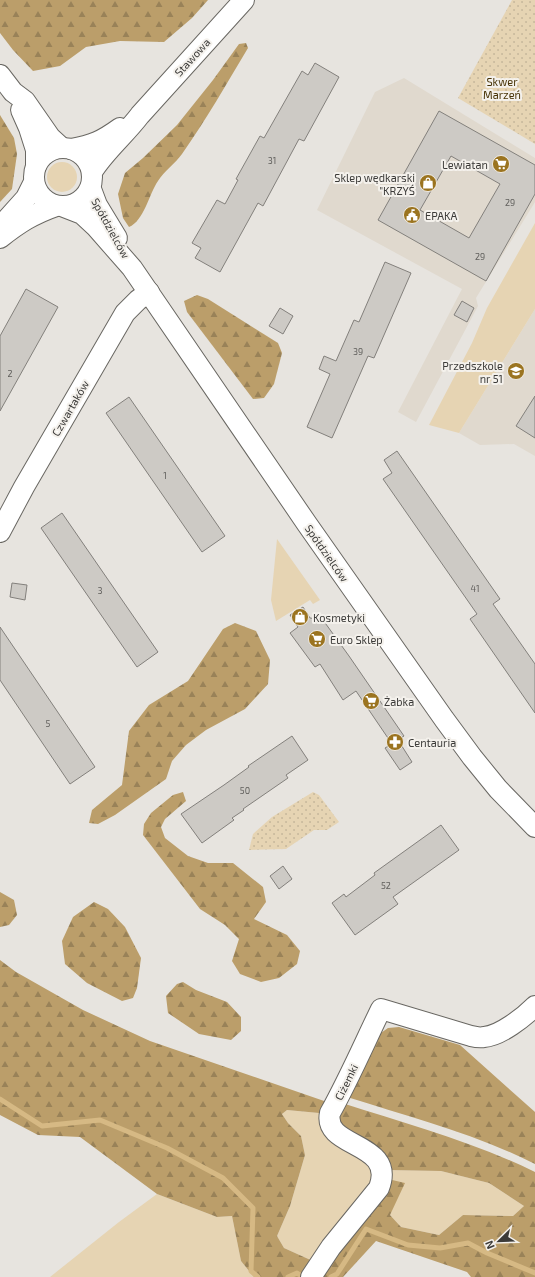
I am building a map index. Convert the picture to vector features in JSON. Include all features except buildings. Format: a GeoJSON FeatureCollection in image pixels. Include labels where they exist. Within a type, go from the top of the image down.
{"type":"FeatureCollection","features":[{"type":"Feature","properties":{"kind":"street","name":"Stawowa"},"geometry":{"type":"LineString","coordinates":[[91,180],[100,159],[128,131],[140,114],[244,0]]}},
{"type":"Feature","properties":{"kind":"street"},"geometry":{"type":"LineString","coordinates":[[0,75],[13,92],[29,128],[36,150],[35,174],[37,190],[48,203],[60,206]]}},
{"type":"Feature","properties":{"kind":"street"},"geometry":{"type":"LineString","coordinates":[[0,238],[20,222],[38,212],[80,202],[86,196],[91,180],[90,164],[85,157],[78,152],[66,148],[50,137],[25,101],[13,92]]}},
{"type":"Feature","properties":{"kind":"street","name":"Stawowa"},"geometry":{"type":"LineString","coordinates":[[66,148],[89,146],[104,139],[140,114]]}},
{"type":"Feature","properties":{"kind":"street"},"geometry":{"type":"LineString","coordinates":[[0,226],[26,198],[40,158],[54,149],[66,148]]}},
{"type":"Feature","properties":{"kind":"street","name":"Spółdzielców"},"geometry":{"type":"LineString","coordinates":[[91,180],[97,204],[125,251],[132,268]]}},
{"type":"Feature","properties":{"kind":"street","name":"Spółdzielców"},"geometry":{"type":"LineString","coordinates":[[60,206],[82,214],[96,227],[132,268],[303,518],[444,719],[498,789],[535,827]]}},
{"type":"Feature","properties":{"kind":"street","name":"Czwartaków"},"geometry":{"type":"LineString","coordinates":[[0,532],[27,482],[125,313],[138,300],[149,292]]}},
{"type":"Feature","properties":{"kind":"street","name":"Ciżemki"},"geometry":{"type":"LineString","coordinates":[[312,1275],[331,1247],[379,1188],[382,1180],[380,1166],[372,1154],[338,1134],[329,1124],[330,1113],[381,1010],[471,1036],[484,1037],[500,1032],[516,1022],[535,1006]]}},
{"type":"Feature","properties":{"kind":"shaded area"},"geometry":{"type":"Polygon","coordinates":[[[404,78],[535,158],[535,202],[476,298],[478,306],[416,422],[398,412],[462,289],[317,210],[375,92],[404,78]]]}},
{"type":"Feature","properties":{"kind":"shaded area","name":"Przedszkole nr 51"},"geometry":{"type":"Polygon","coordinates":[[[535,309],[535,456],[514,444],[480,445],[459,433],[535,309]]]}},
{"type":"Feature","properties":{"kind":"green space"},"geometry":{"type":"Polygon","coordinates":[[[0,0],[208,0],[192,18],[164,42],[120,41],[86,47],[60,66],[33,71],[13,50],[0,33],[0,0]]]}},
{"type":"Feature","properties":{"kind":"green space","name":"Skwer Marzeń"},"geometry":{"type":"Polygon","coordinates":[[[512,0],[535,0],[535,144],[458,98],[512,0]]]}},
{"type":"Feature","properties":{"kind":"green space"},"geometry":{"type":"Polygon","coordinates":[[[246,43],[248,48],[199,128],[179,158],[158,181],[139,219],[129,227],[123,218],[118,194],[125,173],[177,125],[213,80],[239,44],[246,43]]]}},
{"type":"Feature","properties":{"kind":"green space"},"geometry":{"type":"Polygon","coordinates":[[[0,115],[14,138],[17,154],[12,189],[0,202],[0,115]]]}},
{"type":"Feature","properties":{"kind":"green space"},"geometry":{"type":"Polygon","coordinates":[[[62,162],[73,166],[77,177],[73,188],[62,192],[51,188],[47,177],[51,166],[62,162]]]}},
{"type":"Feature","properties":{"kind":"green space"},"geometry":{"type":"Polygon","coordinates":[[[535,223],[535,309],[459,433],[429,425],[472,343],[487,308],[535,223]]]}},
{"type":"Feature","properties":{"kind":"green space"},"geometry":{"type":"Polygon","coordinates":[[[197,295],[208,299],[278,343],[282,353],[274,384],[264,398],[253,399],[187,312],[184,301],[197,295]]]}},
{"type":"Feature","properties":{"kind":"green space"},"geometry":{"type":"Polygon","coordinates":[[[277,539],[320,600],[313,604],[310,600],[276,621],[271,600],[277,539]]]}},
{"type":"Feature","properties":{"kind":"green space"},"geometry":{"type":"Polygon","coordinates":[[[235,623],[256,631],[270,660],[268,684],[245,709],[206,730],[186,745],[172,761],[166,779],[115,815],[98,824],[89,823],[92,810],[122,785],[129,731],[149,705],[188,681],[223,629],[235,623]]]}},
{"type":"Feature","properties":{"kind":"green space"},"geometry":{"type":"Polygon","coordinates":[[[183,792],[186,801],[165,819],[161,827],[165,838],[188,856],[208,863],[233,863],[263,887],[266,902],[254,919],[287,935],[300,951],[297,964],[279,978],[261,982],[240,974],[232,961],[239,939],[225,925],[200,909],[143,835],[144,824],[151,813],[173,795],[183,792]]]}},
{"type":"Feature","properties":{"kind":"green space"},"geometry":{"type":"Polygon","coordinates":[[[313,792],[319,795],[339,822],[327,830],[314,830],[286,849],[249,850],[253,834],[272,817],[313,792]]]}},
{"type":"Feature","properties":{"kind":"green space"},"geometry":{"type":"Polygon","coordinates":[[[0,892],[14,900],[17,915],[9,925],[0,927],[0,892]]]}},
{"type":"Feature","properties":{"kind":"green space"},"geometry":{"type":"Polygon","coordinates":[[[94,902],[108,909],[125,927],[141,958],[137,988],[133,998],[122,1001],[87,983],[65,964],[62,941],[73,917],[94,902]]]}},
{"type":"Feature","properties":{"kind":"green space"},"geometry":{"type":"Polygon","coordinates":[[[0,960],[16,972],[83,1010],[150,1041],[327,1102],[319,1113],[287,1110],[282,1114],[288,1123],[301,1136],[305,1155],[290,1206],[277,1236],[284,1248],[315,1262],[304,1277],[254,1277],[241,1261],[232,1216],[217,1217],[157,1194],[80,1137],[38,1135],[0,1115],[0,960]]]}},
{"type":"Feature","properties":{"kind":"green space"},"geometry":{"type":"Polygon","coordinates":[[[183,982],[196,990],[227,1002],[241,1017],[241,1031],[231,1040],[199,1034],[168,1013],[166,996],[177,984],[183,982]]]}},
{"type":"Feature","properties":{"kind":"green space"},"geometry":{"type":"Polygon","coordinates":[[[399,1027],[460,1045],[535,1112],[535,1164],[513,1153],[466,1135],[347,1097],[378,1035],[388,1028],[399,1027]]]}},
{"type":"Feature","properties":{"kind":"green space"},"geometry":{"type":"Polygon","coordinates":[[[342,1103],[464,1143],[512,1161],[535,1172],[535,1277],[471,1277],[467,1272],[376,1241],[343,1277],[317,1277],[388,1179],[405,1183],[390,1215],[401,1227],[439,1235],[463,1215],[513,1216],[524,1206],[489,1183],[441,1171],[387,1170],[338,1123],[342,1103]]]}},
{"type":"Feature","properties":{"kind":"green space"},"geometry":{"type":"Polygon","coordinates":[[[287,1110],[319,1113],[319,1123],[324,1135],[364,1156],[373,1176],[371,1187],[315,1262],[284,1248],[277,1236],[290,1206],[305,1155],[301,1136],[288,1123],[282,1114],[287,1110]]]}},
{"type":"Feature","properties":{"kind":"green space"},"geometry":{"type":"Polygon","coordinates":[[[387,1170],[441,1171],[489,1183],[524,1206],[513,1216],[463,1215],[439,1235],[401,1227],[390,1215],[387,1170]]]}},
{"type":"Feature","properties":{"kind":"green space"},"geometry":{"type":"Polygon","coordinates":[[[157,1194],[217,1217],[232,1216],[241,1261],[254,1277],[50,1277],[119,1222],[157,1194]]]}},
{"type":"Feature","properties":{"kind":"waterway"},"geometry":{"type":"LineString","coordinates":[[0,1099],[42,1126],[100,1120],[167,1148],[223,1178],[253,1208],[251,1271],[258,1277]]}},
{"type":"Feature","properties":{"kind":"waterway"},"geometry":{"type":"LineString","coordinates":[[331,1277],[337,1274],[366,1229],[408,1245],[440,1248],[468,1243],[487,1253],[535,1273]]}},
{"type":"Feature","properties":{"kind":"waterway"},"geometry":{"type":"LineString","coordinates":[[288,1277],[297,1273],[303,1277]]}},
{"type":"Feature","properties":{"kind":"place","name":"Lewiatan"},"geometry":{"type":"Point","coordinates":[501,164]}},
{"type":"Feature","properties":{"kind":"place","name":"Sklep wędkarski \"KRZYŚ"},"geometry":{"type":"Point","coordinates":[428,183]}},
{"type":"Feature","properties":{"kind":"place","name":"EPAKA"},"geometry":{"type":"Point","coordinates":[412,215]}},
{"type":"Feature","properties":{"kind":"place","name":"Przedszkole nr 51"},"geometry":{"type":"Point","coordinates":[516,371]}},
{"type":"Feature","properties":{"kind":"place","name":"Kosmetyki"},"geometry":{"type":"Point","coordinates":[300,617]}},
{"type":"Feature","properties":{"kind":"place","name":"Euro Sklep"},"geometry":{"type":"Point","coordinates":[317,639]}},
{"type":"Feature","properties":{"kind":"place","name":"Żabka"},"geometry":{"type":"Point","coordinates":[371,701]}},
{"type":"Feature","properties":{"kind":"place","name":"Centauria"},"geometry":{"type":"Point","coordinates":[395,742]}}]}
